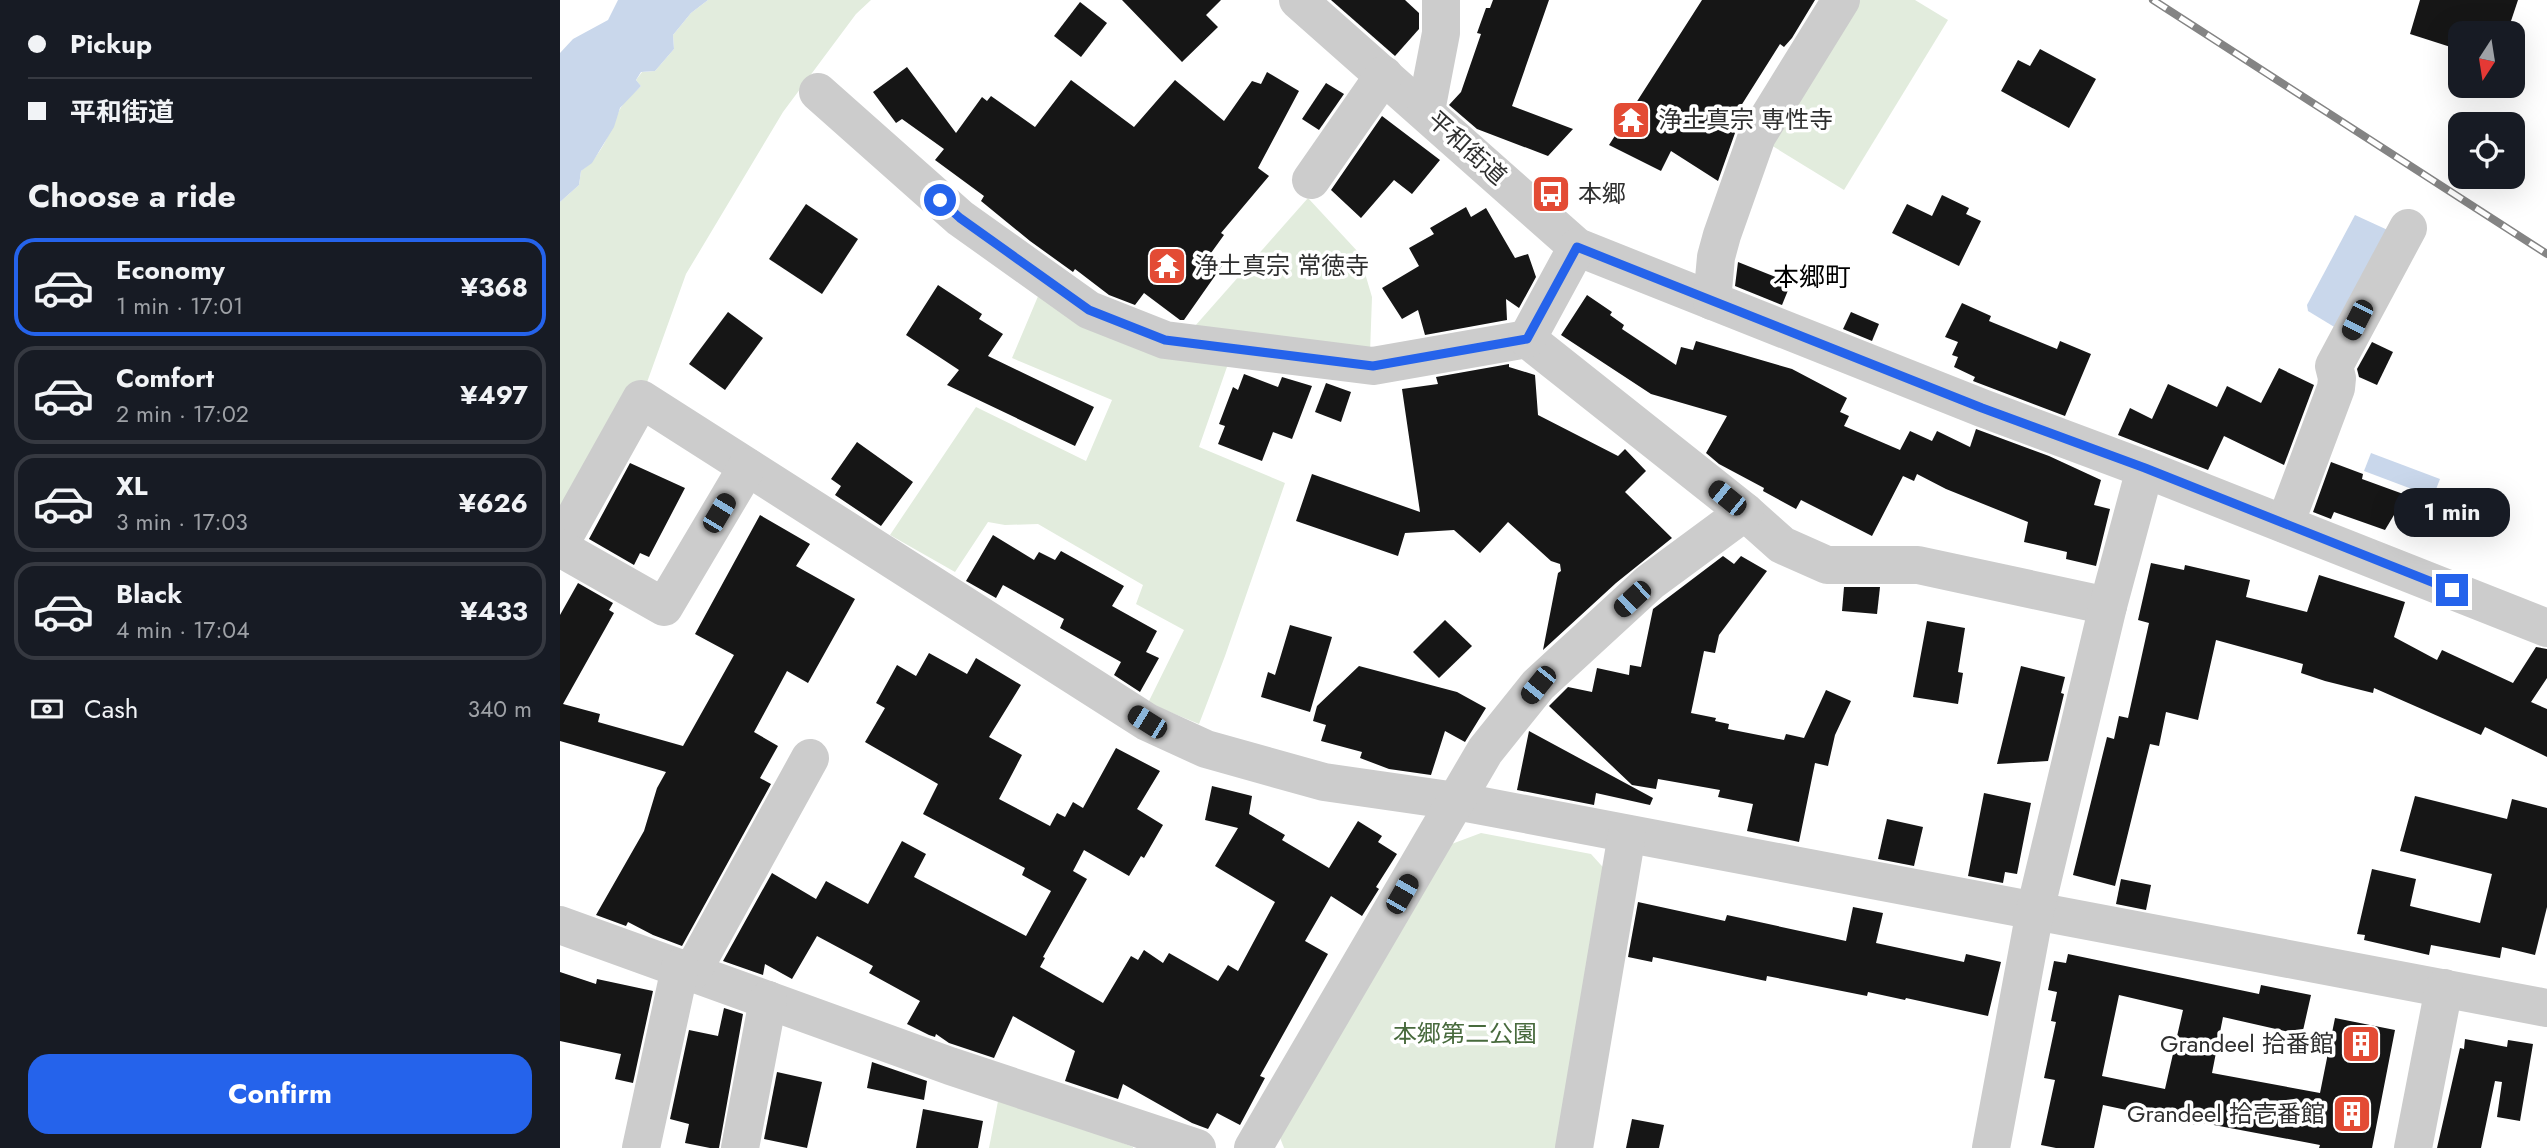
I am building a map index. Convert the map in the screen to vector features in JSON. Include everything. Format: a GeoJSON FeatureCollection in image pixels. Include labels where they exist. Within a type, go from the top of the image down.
{"type":"FeatureCollection","features":[{"type":"Feature","properties":{"kind":"street","name":"平和街道"},"geometry":{"type":"LineString","coordinates":[[1298,0],[1577,247],[2547,628]]}},
{"type":"Feature","properties":{"kind":"street"},"geometry":{"type":"LineString","coordinates":[[1426,111],[1441,33],[1441,0]]}},
{"type":"Feature","properties":{"kind":"street"},"geometry":{"type":"LineString","coordinates":[[1712,301],[1716,257],[1757,136],[1841,0]]}},
{"type":"Feature","properties":{"kind":"street"},"geometry":{"type":"LineString","coordinates":[[1311,180],[1384,75]]}},
{"type":"Feature","properties":{"kind":"street"},"geometry":{"type":"LineString","coordinates":[[818,92],[960,218],[1089,310],[1165,340],[1373,366],[1527,339],[1745,512],[1782,545],[1827,565],[1918,565],[2108,606]]}},
{"type":"Feature","properties":{"kind":"street"},"geometry":{"type":"LineString","coordinates":[[2285,524],[2336,388],[2334,366],[2408,229]]}},
{"type":"Feature","properties":{"kind":"street"},"geometry":{"type":"LineString","coordinates":[[1527,339],[1577,247]]}},
{"type":"Feature","properties":{"kind":"street"},"geometry":{"type":"LineString","coordinates":[[747,467],[664,607],[560,546],[641,399],[1090,686],[1159,727],[1206,749],[1324,782],[1456,801],[2547,1008]]}},
{"type":"Feature","properties":{"kind":"street"},"geometry":{"type":"LineString","coordinates":[[1991,1148],[2035,911],[2108,606],[2145,468]]}},
{"type":"Feature","properties":{"kind":"street"},"geometry":{"type":"LineString","coordinates":[[1253,1148],[1485,751],[1538,685],[1650,582],[1745,512]]}},
{"type":"Feature","properties":{"kind":"street"},"geometry":{"type":"LineString","coordinates":[[641,1148],[686,970],[810,758]]}},
{"type":"Feature","properties":{"kind":"street"},"geometry":{"type":"LineString","coordinates":[[1574,1148],[1627,834]]}},
{"type":"Feature","properties":{"kind":"street"},"geometry":{"type":"LineString","coordinates":[[560,925],[950,1066],[1197,1148]]}},
{"type":"Feature","properties":{"kind":"street"},"geometry":{"type":"LineString","coordinates":[[2413,1148],[2444,988]]}},
{"type":"Feature","properties":{"kind":"street"},"geometry":{"type":"LineString","coordinates":[[740,1148],[768,1000]]}},
{"type":"Feature","properties":{"kind":"green space"},"geometry":{"type":"Polygon","coordinates":[[[708,0],[871,0],[856,14],[783,112],[686,274],[641,399],[560,544],[560,202],[579,185],[581,171],[600,151],[623,104],[641,86],[636,80],[642,72],[655,71],[674,49],[673,35],[691,13],[708,0]]]}},
{"type":"Feature","properties":{"kind":"green space"},"geometry":{"type":"Polygon","coordinates":[[[1853,0],[1915,0],[1948,20],[1844,190],[1766,142],[1853,0]]]}},
{"type":"Feature","properties":{"kind":"green space"},"geometry":{"type":"Polygon","coordinates":[[[1308,198],[1359,253],[1372,297],[1370,353],[1195,326],[1308,198]]]}},
{"type":"Feature","properties":{"kind":"green space"},"geometry":{"type":"Polygon","coordinates":[[[1039,294],[1228,364],[1199,447],[1285,483],[1199,724],[1148,703],[1184,630],[1136,604],[1143,585],[1038,524],[1005,525],[988,522],[955,572],[890,535],[976,407],[1086,461],[1112,400],[1012,358],[1039,294]]]}},
{"type":"Feature","properties":{"kind":"green space","name":"本郷第二公園"},"geometry":{"type":"Polygon","coordinates":[[[1481,833],[1591,854],[1610,875],[1559,1148],[1284,1148],[1277,1130],[1441,848],[1481,833]]]}},
{"type":"Feature","properties":{"kind":"green space"},"geometry":{"type":"Polygon","coordinates":[[[999,1096],[1133,1147],[1133,1148],[989,1148],[999,1096]]]}},
{"type":"Feature","properties":{"kind":"water"},"geometry":{"type":"Polygon","coordinates":[[[618,0],[708,0],[691,13],[673,35],[674,49],[655,71],[641,72],[636,80],[641,86],[620,108],[614,127],[592,163],[581,171],[579,185],[560,202],[560,53],[573,39],[608,20],[618,0]]]}},
{"type":"Feature","properties":{"kind":"water"},"geometry":{"type":"Polygon","coordinates":[[[2355,215],[2392,232],[2336,328],[2308,311],[2307,305],[2355,215]]]}},
{"type":"Feature","properties":{"kind":"water"},"geometry":{"type":"Polygon","coordinates":[[[2371,453],[2440,479],[2433,497],[2364,471],[2371,453]]]}},
{"type":"Feature","properties":{"kind":"building"},"geometry":{"type":"Polygon","coordinates":[[[1122,0],[1221,0],[1206,15],[1218,27],[1182,62],[1122,0]]]}},
{"type":"Feature","properties":{"kind":"building"},"geometry":{"type":"Polygon","coordinates":[[[1331,0],[1405,0],[1419,13],[1419,29],[1395,56],[1331,0]]]}},
{"type":"Feature","properties":{"kind":"building"},"geometry":{"type":"Polygon","coordinates":[[[1493,0],[1549,0],[1512,106],[1573,129],[1548,156],[1477,129],[1449,105],[1461,92],[1481,34],[1477,33],[1486,8],[1490,8],[1493,0]]]}},
{"type":"Feature","properties":{"kind":"building"},"geometry":{"type":"Polygon","coordinates":[[[1702,0],[1815,0],[1792,38],[1784,47],[1780,44],[1727,128],[1735,133],[1718,181],[1671,151],[1661,171],[1609,145],[1702,0]]]}},
{"type":"Feature","properties":{"kind":"building"},"geometry":{"type":"Polygon","coordinates":[[[2420,0],[2518,0],[2511,21],[2448,21],[2448,46],[2410,34],[2420,0]]]}},
{"type":"Feature","properties":{"kind":"building"},"geometry":{"type":"Polygon","coordinates":[[[1080,2],[1107,23],[1081,57],[1054,36],[1080,2]]]}},
{"type":"Feature","properties":{"kind":"building"},"geometry":{"type":"Polygon","coordinates":[[[2040,49],[2096,79],[2069,128],[2001,91],[2018,60],[2030,66],[2040,49]]]}},
{"type":"Feature","properties":{"kind":"building"},"geometry":{"type":"Polygon","coordinates":[[[907,67],[956,133],[982,97],[987,101],[991,96],[1035,127],[1071,80],[1134,127],[1175,80],[1224,121],[1252,81],[1261,84],[1267,72],[1299,91],[1258,168],[1269,176],[1221,233],[1224,235],[1211,253],[1224,263],[1184,320],[1180,320],[1144,293],[1135,305],[1109,295],[1075,269],[1073,272],[1030,241],[981,201],[984,196],[935,160],[944,149],[902,119],[896,123],[873,92],[907,67]]]}},
{"type":"Feature","properties":{"kind":"building"},"geometry":{"type":"Polygon","coordinates":[[[1326,83],[1344,94],[1319,130],[1302,119],[1326,83]]]}},
{"type":"Feature","properties":{"kind":"building"},"geometry":{"type":"Polygon","coordinates":[[[1382,116],[1440,160],[1412,194],[1394,180],[1361,218],[1331,190],[1382,116]]]}},
{"type":"Feature","properties":{"kind":"building"},"geometry":{"type":"Polygon","coordinates":[[[1942,195],[1969,208],[1966,214],[1981,221],[1959,266],[1892,233],[1907,204],[1932,216],[1942,195]]]}},
{"type":"Feature","properties":{"kind":"building"},"geometry":{"type":"Polygon","coordinates":[[[806,204],[858,239],[822,294],[769,259],[806,204]]]}},
{"type":"Feature","properties":{"kind":"building"},"geometry":{"type":"Polygon","coordinates":[[[1466,207],[1471,217],[1486,208],[1515,258],[1528,254],[1536,277],[1519,308],[1506,299],[1507,320],[1425,335],[1418,310],[1402,319],[1382,288],[1419,266],[1409,248],[1434,234],[1430,228],[1466,207]]]}},
{"type":"Feature","properties":{"kind":"building"},"geometry":{"type":"Polygon","coordinates":[[[1738,262],[1791,283],[1782,305],[1735,286],[1738,262]]]}},
{"type":"Feature","properties":{"kind":"building"},"geometry":{"type":"Polygon","coordinates":[[[938,285],[982,314],[979,319],[1003,334],[988,356],[1094,407],[1075,446],[947,385],[959,370],[906,335],[938,285]]]}},
{"type":"Feature","properties":{"kind":"building"},"geometry":{"type":"Polygon","coordinates":[[[1587,295],[1612,312],[1610,315],[1624,325],[1622,329],[1676,365],[1681,347],[1693,350],[1696,341],[1792,369],[1847,398],[1840,412],[1849,416],[1844,426],[1900,450],[1910,431],[1932,441],[1937,431],[1970,447],[1976,429],[2049,456],[2101,480],[2094,505],[2110,509],[2096,566],[2066,559],[2067,552],[2024,542],[2028,522],[1946,489],[1917,474],[1914,481],[1903,476],[1872,536],[1801,500],[1796,509],[1719,464],[1706,453],[1727,416],[1651,394],[1561,335],[1587,295]]]}},
{"type":"Feature","properties":{"kind":"building"},"geometry":{"type":"Polygon","coordinates":[[[1962,303],[1991,316],[1989,321],[2057,349],[2060,341],[2091,354],[2065,416],[1973,381],[1975,377],[1954,367],[1958,357],[1952,355],[1958,342],[1945,337],[1962,303]]]}},
{"type":"Feature","properties":{"kind":"building"},"geometry":{"type":"Polygon","coordinates":[[[728,312],[763,338],[725,390],[689,364],[728,312]]]}},
{"type":"Feature","properties":{"kind":"building"},"geometry":{"type":"Polygon","coordinates":[[[1851,312],[1879,324],[1872,341],[1843,329],[1851,312]]]}},
{"type":"Feature","properties":{"kind":"building"},"geometry":{"type":"Polygon","coordinates":[[[2372,342],[2393,352],[2377,385],[2359,377],[2357,369],[2372,342]]]}},
{"type":"Feature","properties":{"kind":"building"},"geometry":{"type":"Polygon","coordinates":[[[1509,364],[1509,367],[1535,375],[1538,415],[1618,456],[1625,449],[1646,471],[1625,492],[1672,538],[1616,583],[1543,650],[1558,573],[1561,571],[1560,564],[1551,561],[1508,522],[1480,553],[1454,530],[1405,533],[1398,556],[1296,521],[1312,474],[1420,512],[1402,389],[1438,384],[1436,377],[1509,364]]]}},
{"type":"Feature","properties":{"kind":"building"},"geometry":{"type":"Polygon","coordinates":[[[2279,368],[2314,385],[2284,465],[2224,436],[2208,470],[2118,435],[2130,408],[2152,419],[2168,384],[2217,407],[2227,386],[2261,403],[2279,368]]]}},
{"type":"Feature","properties":{"kind":"building"},"geometry":{"type":"Polygon","coordinates":[[[1244,374],[1278,387],[1282,377],[1312,386],[1292,439],[1273,432],[1262,461],[1218,444],[1225,426],[1219,424],[1233,387],[1238,390],[1244,374]]]}},
{"type":"Feature","properties":{"kind":"building"},"geometry":{"type":"Polygon","coordinates":[[[1326,383],[1351,392],[1341,422],[1315,412],[1326,383]]]}},
{"type":"Feature","properties":{"kind":"building"},"geometry":{"type":"Polygon","coordinates":[[[857,442],[913,482],[881,526],[835,495],[841,486],[831,479],[857,442]]]}},
{"type":"Feature","properties":{"kind":"building"},"geometry":{"type":"Polygon","coordinates":[[[2331,462],[2363,474],[2362,479],[2406,495],[2385,530],[2334,512],[2331,519],[2313,512],[2331,462]]]}},
{"type":"Feature","properties":{"kind":"building"},"geometry":{"type":"Polygon","coordinates":[[[630,463],[685,488],[649,557],[640,553],[634,565],[589,539],[630,463]]]}},
{"type":"Feature","properties":{"kind":"building"},"geometry":{"type":"Polygon","coordinates":[[[760,515],[810,544],[796,566],[855,599],[808,683],[787,671],[754,732],[778,746],[760,778],[771,784],[682,946],[628,922],[626,926],[596,915],[644,831],[657,788],[666,772],[560,741],[560,615],[578,583],[613,603],[609,610],[614,613],[563,704],[600,714],[598,722],[683,746],[734,655],[695,634],[760,515]]]}},
{"type":"Feature","properties":{"kind":"building"},"geometry":{"type":"Polygon","coordinates":[[[993,535],[1034,560],[1039,552],[1055,560],[1061,551],[1124,586],[1112,606],[1157,631],[1146,652],[1159,658],[1140,692],[1114,675],[1121,662],[1060,628],[1064,619],[1003,585],[996,598],[966,581],[993,535]]]}},
{"type":"Feature","properties":{"kind":"building"},"geometry":{"type":"Polygon","coordinates":[[[1723,556],[1734,564],[1741,556],[1767,571],[1719,635],[1715,653],[1704,651],[1691,713],[1716,718],[1715,721],[1729,724],[1728,729],[1784,740],[1786,734],[1804,738],[1826,690],[1851,701],[1835,735],[1828,766],[1815,763],[1799,842],[1747,831],[1753,804],[1718,797],[1720,790],[1658,779],[1656,789],[1632,785],[1549,706],[1568,687],[1592,692],[1597,668],[1629,675],[1630,665],[1641,667],[1653,609],[1723,556]]]}},
{"type":"Feature","properties":{"kind":"building"},"geometry":{"type":"Polygon","coordinates":[[[2151,563],[2184,570],[2185,565],[2250,580],[2246,597],[2307,612],[2319,575],[2405,602],[2394,637],[2437,660],[2442,650],[2513,683],[2536,647],[2547,649],[2547,678],[2531,702],[2547,709],[2547,757],[2485,727],[2481,735],[2374,688],[2373,693],[2325,681],[2301,673],[2303,664],[2216,640],[2198,720],[2166,712],[2159,746],[2150,744],[2115,886],[2073,875],[2107,737],[2114,739],[2119,716],[2128,718],[2149,623],[2138,620],[2151,563]]]}},
{"type":"Feature","properties":{"kind":"building"},"geometry":{"type":"Polygon","coordinates":[[[1844,587],[1880,587],[1877,614],[1842,611],[1844,587]]]}},
{"type":"Feature","properties":{"kind":"building"},"geometry":{"type":"Polygon","coordinates":[[[1445,620],[1472,646],[1439,678],[1413,652],[1445,620]]]}},
{"type":"Feature","properties":{"kind":"building"},"geometry":{"type":"Polygon","coordinates":[[[1927,621],[1965,628],[1958,672],[1963,673],[1958,704],[1913,697],[1927,621]]]}},
{"type":"Feature","properties":{"kind":"building"},"geometry":{"type":"Polygon","coordinates":[[[1290,625],[1332,637],[1310,712],[1261,697],[1268,672],[1275,675],[1290,625]]]}},
{"type":"Feature","properties":{"kind":"building"},"geometry":{"type":"Polygon","coordinates":[[[929,653],[967,674],[976,658],[1021,685],[989,737],[1022,755],[999,799],[1050,826],[1057,813],[1065,817],[1073,802],[1083,808],[1116,748],[1160,771],[1137,809],[1163,825],[1144,858],[1141,856],[1129,876],[1084,850],[1073,871],[1087,879],[1040,967],[1103,1003],[1131,956],[1138,960],[1144,950],[1163,963],[1169,953],[1218,981],[1228,965],[1238,971],[1275,902],[1215,866],[1238,828],[1205,820],[1212,786],[1252,796],[1249,814],[1285,835],[1282,840],[1329,868],[1358,821],[1382,836],[1378,842],[1397,854],[1362,916],[1331,896],[1305,941],[1328,954],[1260,1076],[1265,1078],[1240,1125],[1217,1113],[1208,1129],[1192,1123],[1123,1084],[1118,1099],[1065,1081],[1075,1051],[1013,1016],[994,1058],[949,1043],[936,1034],[935,1037],[929,1035],[907,1024],[920,1001],[869,973],[873,966],[817,936],[792,979],[765,964],[763,975],[723,961],[772,873],[816,899],[826,881],[868,904],[902,841],[926,854],[914,877],[1026,936],[1051,891],[1022,875],[1025,868],[923,814],[938,784],[865,742],[885,708],[876,703],[897,665],[916,676],[929,653]]]}},
{"type":"Feature","properties":{"kind":"building"},"geometry":{"type":"Polygon","coordinates":[[[1359,666],[1457,692],[1486,708],[1465,742],[1445,731],[1431,775],[1389,769],[1360,758],[1362,752],[1321,741],[1326,725],[1313,721],[1317,706],[1359,666]]]}},
{"type":"Feature","properties":{"kind":"building"},"geometry":{"type":"Polygon","coordinates":[[[2021,666],[2065,677],[2061,693],[2064,694],[2048,761],[1997,764],[2021,666]]]}},
{"type":"Feature","properties":{"kind":"building"},"geometry":{"type":"Polygon","coordinates":[[[1529,731],[1653,798],[1650,805],[1596,793],[1594,805],[1517,790],[1529,731]]]}},
{"type":"Feature","properties":{"kind":"building"},"geometry":{"type":"Polygon","coordinates":[[[1984,793],[2031,803],[2017,874],[2005,872],[2003,883],[1968,876],[1984,793]]]}},
{"type":"Feature","properties":{"kind":"building"},"geometry":{"type":"Polygon","coordinates":[[[2415,796],[2507,819],[2512,799],[2547,808],[2547,907],[2535,955],[2502,947],[2500,958],[2431,945],[2429,955],[2364,940],[2365,935],[2357,934],[2372,869],[2416,879],[2410,906],[2480,923],[2492,874],[2400,851],[2415,796]]]}},
{"type":"Feature","properties":{"kind":"building"},"geometry":{"type":"Polygon","coordinates":[[[1887,819],[1923,827],[1914,866],[1878,859],[1887,819]]]}},
{"type":"Feature","properties":{"kind":"building"},"geometry":{"type":"Polygon","coordinates":[[[2121,879],[2151,885],[2146,910],[2116,904],[2121,879]]]}},
{"type":"Feature","properties":{"kind":"building"},"geometry":{"type":"Polygon","coordinates":[[[1638,902],[1725,921],[1727,915],[1846,941],[1853,907],[1883,913],[1876,943],[1964,962],[1966,954],[2001,962],[1988,1016],[1906,998],[1905,1000],[1868,992],[1867,996],[1767,976],[1766,981],[1653,957],[1652,962],[1628,957],[1638,902]]]}},
{"type":"Feature","properties":{"kind":"building"},"geometry":{"type":"Polygon","coordinates":[[[2068,954],[2259,994],[2261,985],[2311,995],[2302,1035],[2223,1017],[2212,1073],[2320,1093],[2335,1018],[2395,1030],[2372,1148],[2319,1148],[2320,1145],[2198,1122],[2197,1125],[2103,1105],[2094,1148],[2056,1148],[2041,1145],[2055,1080],[2044,1078],[2056,1022],[2051,1021],[2057,992],[2048,990],[2054,961],[2066,963],[2068,954]],[[2119,995],[2102,1076],[2165,1089],[2183,1010],[2119,995]]]}},
{"type":"Feature","properties":{"kind":"building"},"geometry":{"type":"Polygon","coordinates":[[[560,972],[596,984],[597,979],[653,991],[633,1083],[615,1079],[621,1054],[560,1041],[560,972]]]}},
{"type":"Feature","properties":{"kind":"building"},"geometry":{"type":"Polygon","coordinates":[[[724,1008],[743,1014],[719,1148],[710,1148],[685,1143],[689,1124],[670,1119],[689,1030],[718,1036],[724,1008]]]}},
{"type":"Feature","properties":{"kind":"building"},"geometry":{"type":"Polygon","coordinates":[[[2465,1039],[2507,1047],[2508,1040],[2533,1044],[2520,1121],[2497,1117],[2502,1082],[2495,1081],[2481,1148],[2437,1148],[2460,1048],[2464,1049],[2465,1039]]]}},
{"type":"Feature","properties":{"kind":"building"},"geometry":{"type":"Polygon","coordinates":[[[872,1062],[927,1081],[924,1100],[867,1088],[872,1062]]]}},
{"type":"Feature","properties":{"kind":"building"},"geometry":{"type":"Polygon","coordinates":[[[777,1072],[822,1082],[807,1148],[764,1139],[777,1072]]]}},
{"type":"Feature","properties":{"kind":"building"},"geometry":{"type":"Polygon","coordinates":[[[923,1109],[983,1121],[978,1148],[916,1148],[923,1109]]]}},
{"type":"Feature","properties":{"kind":"building"},"geometry":{"type":"Polygon","coordinates":[[[1632,1119],[1664,1125],[1659,1148],[1626,1148],[1632,1119]]]}},
{"type":"Feature","properties":{"kind":"railway"},"geometry":{"type":"LineString","coordinates":[[2153,0],[2547,254]]}},
{"type":"Feature","properties":{"kind":"place","name":"浄土真宗 専性寺"},"geometry":{"type":"Point","coordinates":[1631,120]}},
{"type":"Feature","properties":{"kind":"place","name":"本郷"},"geometry":{"type":"Point","coordinates":[1551,194]}},
{"type":"Feature","properties":{"kind":"place","name":"浄土真宗 常徳寺"},"geometry":{"type":"Point","coordinates":[1167,266]}},
{"type":"Feature","properties":{"kind":"place","name":"Grandeel 拾番館"},"geometry":{"type":"Point","coordinates":[2361,1044]}},
{"type":"Feature","properties":{"kind":"place","name":"Grandeel 拾壱番館"},"geometry":{"type":"Point","coordinates":[2352,1114]}},
{"type":"Feature","properties":{"kind":"district","name":"本郷町"},"geometry":{"type":"Point","coordinates":[1812,277]}},
{"type":"Feature","properties":{"kind":"route"},"geometry":{"type":"LineString","coordinates":[[940,200],[960,218],[1089,310],[1165,340],[1373,366],[1527,339],[1577,247],[2452,590]]}}]}
